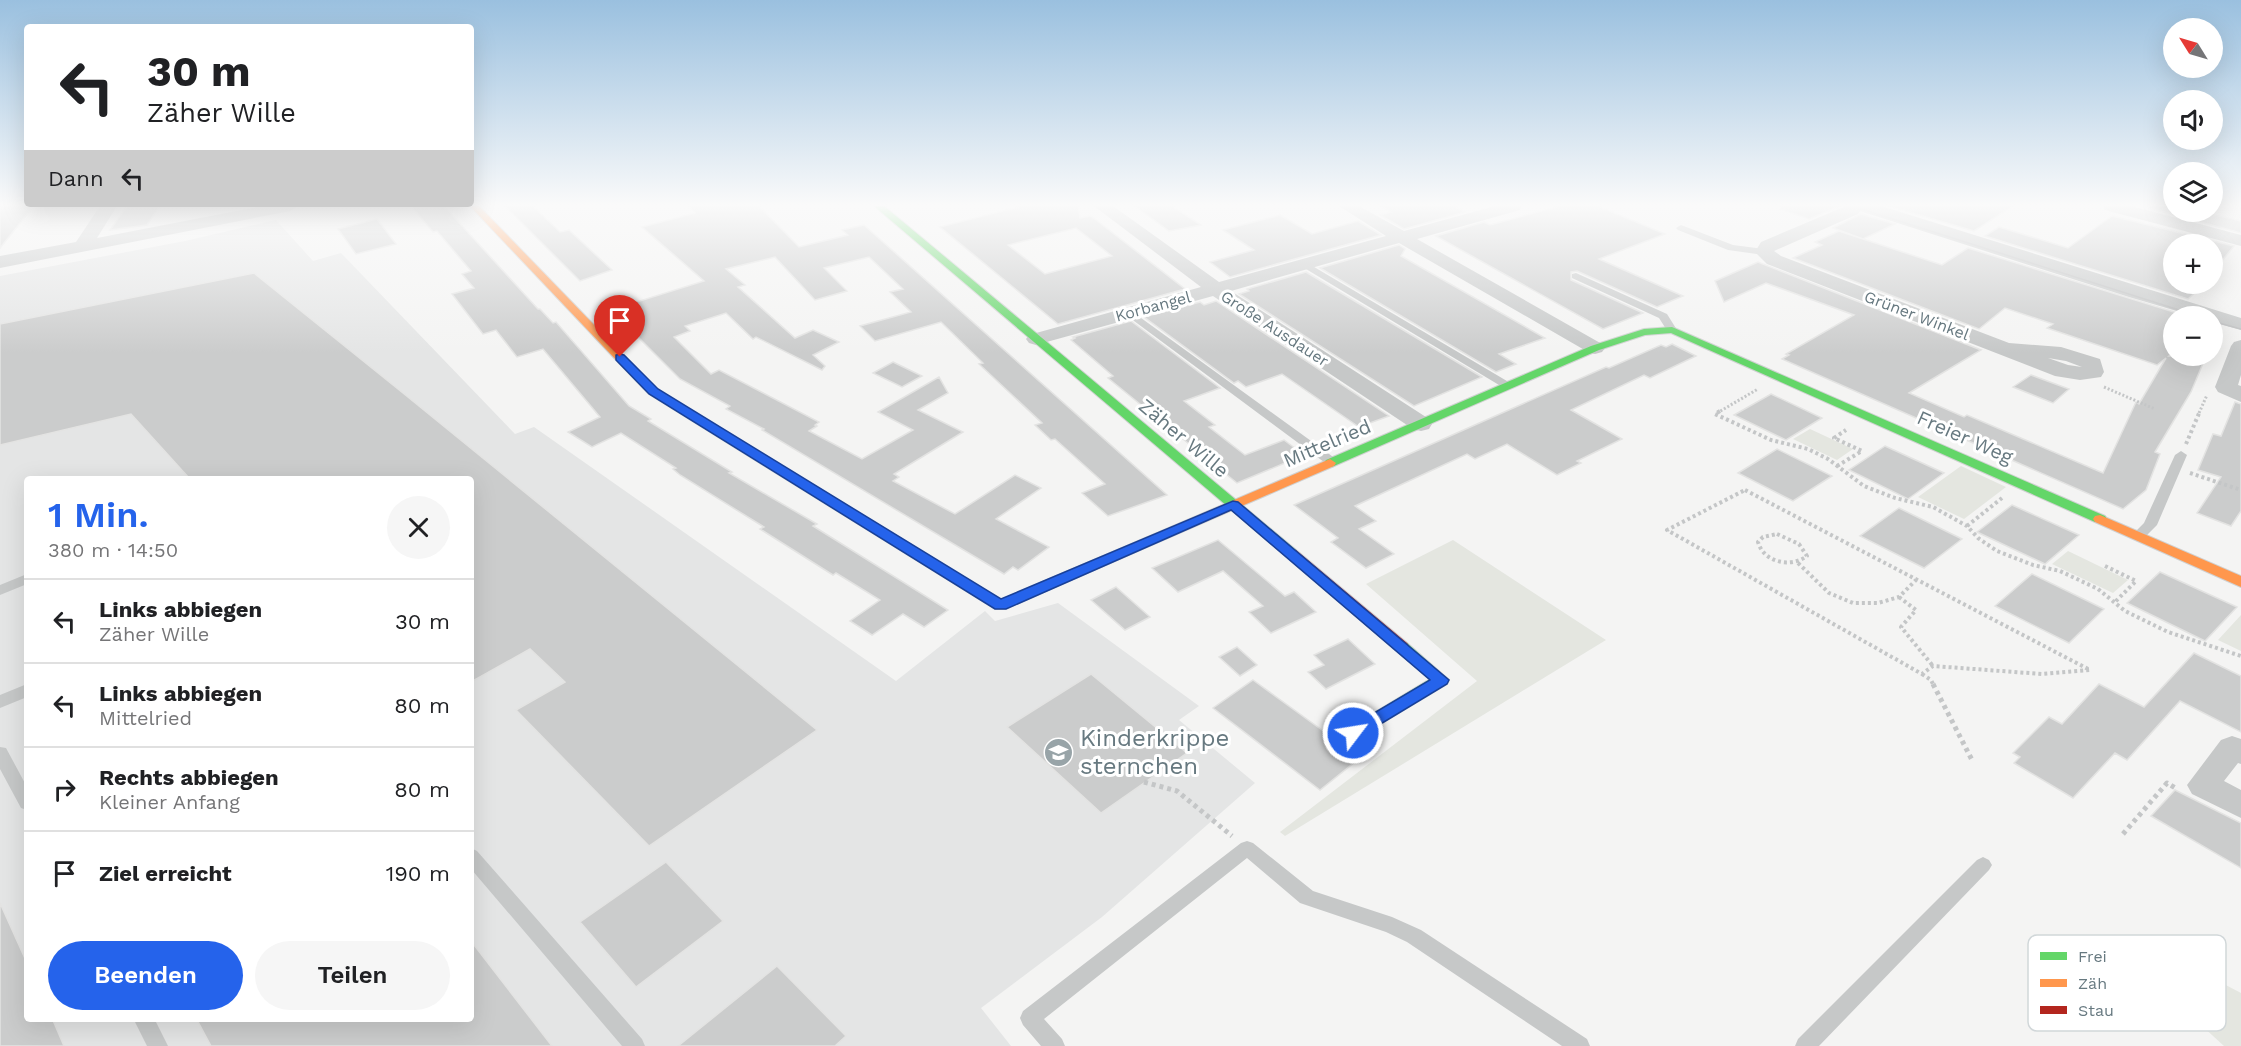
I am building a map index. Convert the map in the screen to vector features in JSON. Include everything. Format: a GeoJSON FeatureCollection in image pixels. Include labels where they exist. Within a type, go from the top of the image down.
{"type":"FeatureCollection","features":[{"type":"Feature","properties":{"kind":"street"},"geometry":{"type":"LineString","coordinates":[[0,262],[39,255]]}},
{"type":"Feature","properties":{"kind":"street","name":"Mittelried"},"geometry":{"type":"LineString","coordinates":[[521,255],[653,392],[1000,606],[1595,348],[1644,332],[1672,330]]}},
{"type":"Feature","properties":{"kind":"street","name":"Zäher Wille"},"geometry":{"type":"LineString","coordinates":[[937,255],[1441,680],[1353,733]]}},
{"type":"Feature","properties":{"kind":"street","name":"Große Ausdauer"},"geometry":{"type":"LineString","coordinates":[[1169,255],[1216,289],[1421,424]]}},
{"type":"Feature","properties":{"kind":"street","name":"Korbangel"},"geometry":{"type":"LineString","coordinates":[[1036,339],[1337,255]]}},
{"type":"Feature","properties":{"kind":"street"},"geometry":{"type":"LineString","coordinates":[[1432,255],[1595,348]]}},
{"type":"Feature","properties":{"kind":"street","name":"Grüner Winkel"},"geometry":{"type":"LineString","coordinates":[[1768,255],[1774,260],[2063,371],[2080,374]]}},
{"type":"Feature","properties":{"kind":"street"},"geometry":{"type":"LineString","coordinates":[[1995,255],[2163,311]]}},
{"type":"Feature","properties":{"kind":"street"},"geometry":{"type":"LineString","coordinates":[[2011,255],[2241,324]]}},
{"type":"Feature","properties":{"kind":"street","name":"Freier Weg"},"geometry":{"type":"LineString","coordinates":[[1672,330],[1781,376],[2241,582]]}},
{"type":"Feature","properties":{"kind":"street"},"geometry":{"type":"LineString","coordinates":[[2223,331],[2241,337]]}},
{"type":"Feature","properties":{"kind":"street"},"geometry":{"type":"LineString","coordinates":[[2233,391],[2241,346]]}},
{"type":"Feature","properties":{"kind":"street"},"geometry":{"type":"LineString","coordinates":[[2241,752],[2232,748],[2203,784],[2241,805]]}},
{"type":"Feature","properties":{"kind":"lane"},"geometry":{"type":"LineString","coordinates":[[1304,264],[1508,386]]}},
{"type":"Feature","properties":{"kind":"lane"},"geometry":{"type":"LineString","coordinates":[[1576,276],[1663,316],[1672,330]]}},
{"type":"Feature","properties":{"kind":"lane"},"geometry":{"type":"LineString","coordinates":[[1130,313],[1332,462]]}},
{"type":"Feature","properties":{"kind":"lane"},"geometry":{"type":"LineString","coordinates":[[2138,536],[2150,525],[2178,461]]}},
{"type":"Feature","properties":{"kind":"lane"},"geometry":{"type":"LineString","coordinates":[[0,590],[24,580]]}},
{"type":"Feature","properties":{"kind":"lane"},"geometry":{"type":"LineString","coordinates":[[0,702],[24,691]]}},
{"type":"Feature","properties":{"kind":"lane"},"geometry":{"type":"LineString","coordinates":[[0,753],[24,797]]}},
{"type":"Feature","properties":{"kind":"lane"},"geometry":{"type":"LineString","coordinates":[[1055,1046],[1030,1018],[1246,848],[1307,897],[1392,925],[1414,936],[1580,1046]]}},
{"type":"Feature","properties":{"kind":"lane"},"geometry":{"type":"LineString","coordinates":[[474,859],[635,1046]]}},
{"type":"Feature","properties":{"kind":"lane"},"geometry":{"type":"LineString","coordinates":[[1804,1046],[1983,866]]}},
{"type":"Feature","properties":{"kind":"lane"},"geometry":{"type":"LineString","coordinates":[[145,1022],[158,1046]]}},
{"type":"Feature","properties":{"kind":"path"},"geometry":{"type":"LineString","coordinates":[[2080,374],[2113,391],[2155,408]]}},
{"type":"Feature","properties":{"kind":"path"},"geometry":{"type":"LineString","coordinates":[[1781,376],[1715,414],[1771,440],[1808,449],[1837,466],[1864,486],[1894,498],[1933,507],[1967,526],[1978,538],[1997,551],[2032,565],[2060,571],[2098,589],[2125,611],[2168,632],[2241,657]]}},
{"type":"Feature","properties":{"kind":"path"},"geometry":{"type":"LineString","coordinates":[[2233,391],[2207,395],[2178,461],[2241,490]]}},
{"type":"Feature","properties":{"kind":"path"},"geometry":{"type":"LineString","coordinates":[[1837,466],[1862,451],[1834,438],[1869,415]]}},
{"type":"Feature","properties":{"kind":"path"},"geometry":{"type":"LineString","coordinates":[[1967,526],[2021,483]]}},
{"type":"Feature","properties":{"kind":"path"},"geometry":{"type":"LineString","coordinates":[[1922,675],[1933,666],[2043,674],[2090,670],[1745,490],[1667,530],[1922,675],[1931,680],[1973,762]]}},
{"type":"Feature","properties":{"kind":"path"},"geometry":{"type":"LineString","coordinates":[[1798,563],[1804,561],[1807,556],[1801,545],[1794,540],[1767,536],[1758,542],[1763,553],[1780,562],[1798,563],[1829,593],[1853,603],[1878,603],[1899,597],[1916,580]]}},
{"type":"Feature","properties":{"kind":"path"},"geometry":{"type":"LineString","coordinates":[[2105,567],[2136,581],[2115,602]]}},
{"type":"Feature","properties":{"kind":"path"},"geometry":{"type":"LineString","coordinates":[[1899,597],[1916,610],[1901,627],[1933,666]]}},
{"type":"Feature","properties":{"kind":"path"},"geometry":{"type":"LineString","coordinates":[[1144,782],[1177,791],[1246,848]]}},
{"type":"Feature","properties":{"kind":"path"},"geometry":{"type":"LineString","coordinates":[[2123,834],[2167,783],[2193,797],[2203,784]]}},
{"type":"Feature","properties":{"kind":"shaded area"},"geometry":{"type":"Polygon","coordinates":[[[112,255],[307,255],[313,261],[343,255],[515,434],[534,427],[896,681],[985,611],[995,621],[1058,603],[1199,706],[1179,720],[1255,783],[1102,917],[981,1008],[1011,1046],[0,1046],[0,276],[112,255]]]}},
{"type":"Feature","properties":{"kind":"shaded area"},"geometry":{"type":"Polygon","coordinates":[[[1810,429],[1853,449],[1837,460],[1793,439],[1810,429]]]}},
{"type":"Feature","properties":{"kind":"shaded area"},"geometry":{"type":"Polygon","coordinates":[[[1961,466],[2006,487],[1964,519],[1918,497],[1961,466]]]}},
{"type":"Feature","properties":{"kind":"shaded area"},"geometry":{"type":"Polygon","coordinates":[[[1453,540],[1606,640],[1285,836],[1280,832],[1477,681],[1366,584],[1453,540]]]}},
{"type":"Feature","properties":{"kind":"shaded area"},"geometry":{"type":"Polygon","coordinates":[[[2068,551],[2128,580],[2113,593],[2052,564],[2068,551]]]}},
{"type":"Feature","properties":{"kind":"shaded area"},"geometry":{"type":"Polygon","coordinates":[[[2241,615],[2241,651],[2218,640],[2241,615]]]}},
{"type":"Feature","properties":{"kind":"shaded area"},"geometry":{"type":"Polygon","coordinates":[[[2226,985],[2241,993],[2241,1046],[2224,1046],[2208,1031],[2226,1031],[2226,985]]]}},
{"type":"Feature","properties":{"kind":"building"},"geometry":{"type":"Polygon","coordinates":[[[457,255],[489,255],[538,309],[553,323],[556,322],[629,406],[651,419],[648,421],[732,472],[729,473],[817,524],[813,526],[948,610],[924,627],[903,614],[872,635],[850,621],[880,600],[836,573],[833,575],[760,529],[764,527],[680,475],[673,469],[676,468],[621,433],[592,447],[568,432],[600,417],[543,349],[517,357],[496,330],[483,334],[452,294],[474,288],[462,274],[471,271],[457,255]]]}},
{"type":"Feature","properties":{"kind":"building"},"geometry":{"type":"Polygon","coordinates":[[[554,255],[596,255],[612,270],[580,281],[554,255]]]}},
{"type":"Feature","properties":{"kind":"building"},"geometry":{"type":"Polygon","coordinates":[[[674,255],[897,255],[1167,495],[1108,516],[1082,493],[1105,484],[1055,439],[1051,440],[1035,425],[1042,423],[979,364],[983,363],[941,322],[875,341],[860,326],[911,312],[890,292],[903,289],[869,257],[824,268],[847,291],[815,300],[775,257],[726,269],[745,285],[738,287],[795,338],[813,330],[839,342],[813,355],[825,366],[822,370],[756,337],[753,339],[726,313],[685,326],[690,331],[674,337],[711,374],[719,370],[819,422],[809,431],[862,459],[913,430],[878,412],[939,377],[948,393],[918,410],[963,432],[894,474],[899,477],[893,481],[955,514],[1015,475],[1041,488],[996,519],[1049,547],[1018,570],[1013,567],[1004,574],[762,430],[764,429],[726,409],[730,406],[680,379],[613,312],[635,305],[633,303],[704,281],[674,255]]]}},
{"type":"Feature","properties":{"kind":"building"},"geometry":{"type":"Polygon","coordinates":[[[974,255],[1021,255],[1045,274],[1112,256],[1110,255],[1141,255],[1185,289],[1058,324],[974,255]]]}},
{"type":"Feature","properties":{"kind":"building"},"geometry":{"type":"Polygon","coordinates":[[[1236,255],[1310,255],[1230,277],[1210,262],[1236,255]]]}},
{"type":"Feature","properties":{"kind":"building"},"geometry":{"type":"Polygon","coordinates":[[[1365,255],[1402,255],[1545,338],[1499,354],[1516,364],[1496,372],[1320,268],[1365,255]]]}},
{"type":"Feature","properties":{"kind":"building"},"geometry":{"type":"Polygon","coordinates":[[[1470,255],[1610,255],[1599,259],[1683,296],[1657,307],[1577,271],[1571,272],[1571,280],[1643,313],[1603,329],[1470,255]]]}},
{"type":"Feature","properties":{"kind":"building"},"geometry":{"type":"Polygon","coordinates":[[[1800,255],[1911,255],[1942,265],[1958,255],[1990,255],[2163,309],[2163,360],[2157,365],[2047,328],[2053,324],[2005,308],[1979,329],[1793,258],[1800,255]]]}},
{"type":"Feature","properties":{"kind":"building"},"geometry":{"type":"Polygon","coordinates":[[[2046,255],[2163,255],[2163,291],[2046,255]]]}},
{"type":"Feature","properties":{"kind":"building"},"geometry":{"type":"Polygon","coordinates":[[[1758,262],[1981,350],[1909,393],[2103,473],[2136,402],[2139,404],[2163,363],[2163,366],[2202,366],[2191,392],[2155,452],[2160,454],[2146,490],[2123,509],[1782,359],[1789,355],[1786,354],[1854,315],[1766,283],[1724,302],[1715,281],[1758,262]]]}},
{"type":"Feature","properties":{"kind":"building"},"geometry":{"type":"Polygon","coordinates":[[[1306,272],[1482,377],[1414,406],[1239,294],[1249,291],[1247,289],[1306,272]]]}},
{"type":"Feature","properties":{"kind":"building"},"geometry":{"type":"Polygon","coordinates":[[[254,273],[817,730],[649,846],[516,710],[565,682],[530,649],[474,680],[474,476],[187,476],[131,414],[0,445],[0,324],[254,273]]]}},
{"type":"Feature","properties":{"kind":"building"},"geometry":{"type":"Polygon","coordinates":[[[2172,294],[2194,294],[2188,299],[2172,294]]]}},
{"type":"Feature","properties":{"kind":"building"},"geometry":{"type":"Polygon","coordinates":[[[1216,301],[1389,416],[1359,427],[1282,374],[1246,387],[1238,381],[1234,383],[1144,317],[1200,302],[1204,305],[1216,301]]]}},
{"type":"Feature","properties":{"kind":"building"},"geometry":{"type":"Polygon","coordinates":[[[1131,321],[1220,388],[1184,401],[1215,425],[1209,427],[1245,455],[1284,440],[1304,455],[1237,483],[1108,378],[1113,376],[1071,340],[1075,338],[1073,337],[1131,321]]]}},
{"type":"Feature","properties":{"kind":"building"},"geometry":{"type":"Polygon","coordinates":[[[1672,344],[1696,356],[1650,378],[1644,375],[1571,410],[1622,439],[1577,461],[1581,463],[1557,475],[1507,444],[1475,459],[1467,454],[1355,506],[1376,521],[1359,529],[1394,554],[1366,568],[1331,542],[1338,538],[1294,505],[1606,367],[1609,368],[1661,345],[1666,347],[1672,344]]]}},
{"type":"Feature","properties":{"kind":"building"},"geometry":{"type":"Polygon","coordinates":[[[893,362],[922,376],[902,387],[873,373],[893,362]]]}},
{"type":"Feature","properties":{"kind":"building"},"geometry":{"type":"Polygon","coordinates":[[[2031,375],[2069,389],[2053,403],[2013,387],[2031,375]]]}},
{"type":"Feature","properties":{"kind":"building"},"geometry":{"type":"Polygon","coordinates":[[[1771,394],[1822,418],[1786,440],[1734,415],[1771,394]]]}},
{"type":"Feature","properties":{"kind":"building"},"geometry":{"type":"Polygon","coordinates":[[[2235,402],[2241,404],[2241,511],[2231,526],[2197,513],[2221,477],[2198,470],[2213,434],[2221,436],[2235,402]]]}},
{"type":"Feature","properties":{"kind":"building"},"geometry":{"type":"Polygon","coordinates":[[[1885,446],[1944,473],[1908,499],[1849,470],[1885,446]]]}},
{"type":"Feature","properties":{"kind":"building"},"geometry":{"type":"Polygon","coordinates":[[[1777,449],[1832,476],[1793,501],[1738,473],[1777,449]]]}},
{"type":"Feature","properties":{"kind":"building"},"geometry":{"type":"Polygon","coordinates":[[[2012,505],[2079,535],[2045,564],[1977,532],[2012,505]]]}},
{"type":"Feature","properties":{"kind":"building"},"geometry":{"type":"Polygon","coordinates":[[[1899,508],[1962,539],[1924,568],[1860,536],[1899,508]]]}},
{"type":"Feature","properties":{"kind":"building"},"geometry":{"type":"Polygon","coordinates":[[[1218,540],[1285,596],[1294,592],[1316,612],[1271,633],[1249,612],[1263,606],[1223,571],[1178,592],[1152,568],[1218,540]]]}},
{"type":"Feature","properties":{"kind":"building"},"geometry":{"type":"Polygon","coordinates":[[[2160,572],[2237,607],[2205,641],[2127,603],[2160,572]]]}},
{"type":"Feature","properties":{"kind":"building"},"geometry":{"type":"Polygon","coordinates":[[[2032,574],[2104,609],[2069,643],[1995,606],[2032,574]]]}},
{"type":"Feature","properties":{"kind":"building"},"geometry":{"type":"Polygon","coordinates":[[[1116,587],[1150,617],[1125,630],[1091,600],[1116,587]]]}},
{"type":"Feature","properties":{"kind":"building"},"geometry":{"type":"Polygon","coordinates":[[[1348,639],[1375,664],[1326,689],[1308,672],[1324,665],[1314,655],[1348,639]]]}},
{"type":"Feature","properties":{"kind":"building"},"geometry":{"type":"Polygon","coordinates":[[[1237,647],[1257,665],[1240,676],[1219,657],[1237,647]]]}},
{"type":"Feature","properties":{"kind":"building"},"geometry":{"type":"Polygon","coordinates":[[[2194,653],[2241,676],[2241,732],[2180,701],[2127,760],[2115,753],[2073,798],[2014,763],[2020,757],[2013,753],[2049,717],[2062,724],[2099,684],[2144,707],[2194,653]]]}},
{"type":"Feature","properties":{"kind":"building"},"geometry":{"type":"Polygon","coordinates":[[[1091,674],[1187,753],[1101,813],[1007,727],[1091,674]]]}},
{"type":"Feature","properties":{"kind":"building"},"geometry":{"type":"Polygon","coordinates":[[[1253,680],[1333,738],[1338,746],[1348,749],[1360,758],[1320,790],[1213,708],[1253,680]]]}},
{"type":"Feature","properties":{"kind":"building"},"geometry":{"type":"Polygon","coordinates":[[[2175,790],[2241,823],[2241,868],[2151,816],[2175,790]]]}},
{"type":"Feature","properties":{"kind":"building"},"geometry":{"type":"Polygon","coordinates":[[[666,862],[723,921],[636,987],[580,922],[666,862]]]}},
{"type":"Feature","properties":{"kind":"building"},"geometry":{"type":"Polygon","coordinates":[[[0,903],[24,956],[24,1022],[54,1022],[64,1046],[0,1046],[0,903]]]}},
{"type":"Feature","properties":{"kind":"building"},"geometry":{"type":"Polygon","coordinates":[[[474,945],[552,1046],[211,1046],[198,1022],[474,1022],[474,945]]]}},
{"type":"Feature","properties":{"kind":"building"},"geometry":{"type":"Polygon","coordinates":[[[777,966],[846,1036],[835,1046],[678,1046],[777,966]]]}},
{"type":"Feature","properties":{"kind":"tram line"},"geometry":{"type":"LineString","coordinates":[[2006,255],[2167,306]]}},
{"type":"Feature","properties":{"kind":"tram line"},"geometry":{"type":"LineString","coordinates":[[2223,324],[2241,329]]}},
{"type":"Feature","properties":{"kind":"traffic: fast"},"geometry":{"type":"LineString","coordinates":[[936,255],[1291,553]]}},
{"type":"Feature","properties":{"kind":"traffic: fast"},"geometry":{"type":"LineString","coordinates":[[1330,463],[1595,348],[1644,332],[1672,330],[2100,519]]}},
{"type":"Feature","properties":{"kind":"traffic: fast"},"geometry":{"type":"LineString","coordinates":[[624,362],[653,392],[1000,606],[1045,586]]}},
{"type":"Feature","properties":{"kind":"traffic: fast"},"geometry":{"type":"LineString","coordinates":[[1353,733],[1441,680],[1402,647]]}},
{"type":"Feature","properties":{"kind":"traffic: slow"},"geometry":{"type":"LineString","coordinates":[[521,255],[624,362]]}},
{"type":"Feature","properties":{"kind":"traffic: slow"},"geometry":{"type":"LineString","coordinates":[[1045,586],[1330,463]]}},
{"type":"Feature","properties":{"kind":"traffic: slow"},"geometry":{"type":"LineString","coordinates":[[2100,519],[2241,582]]}},
{"type":"Feature","properties":{"kind":"traffic: jam"},"geometry":{"type":"LineString","coordinates":[[1291,553],[1402,647]]}},
{"type":"Feature","properties":{"kind":"place","name":"Kinderkrippe sternchen"},"geometry":{"type":"Point","coordinates":[1059,752]}},
{"type":"Feature","properties":{"kind":"route"},"geometry":{"type":"LineString","coordinates":[[620,357],[653,392],[1000,606],[1233,505],[1441,680],[1353,733]]}}]}
